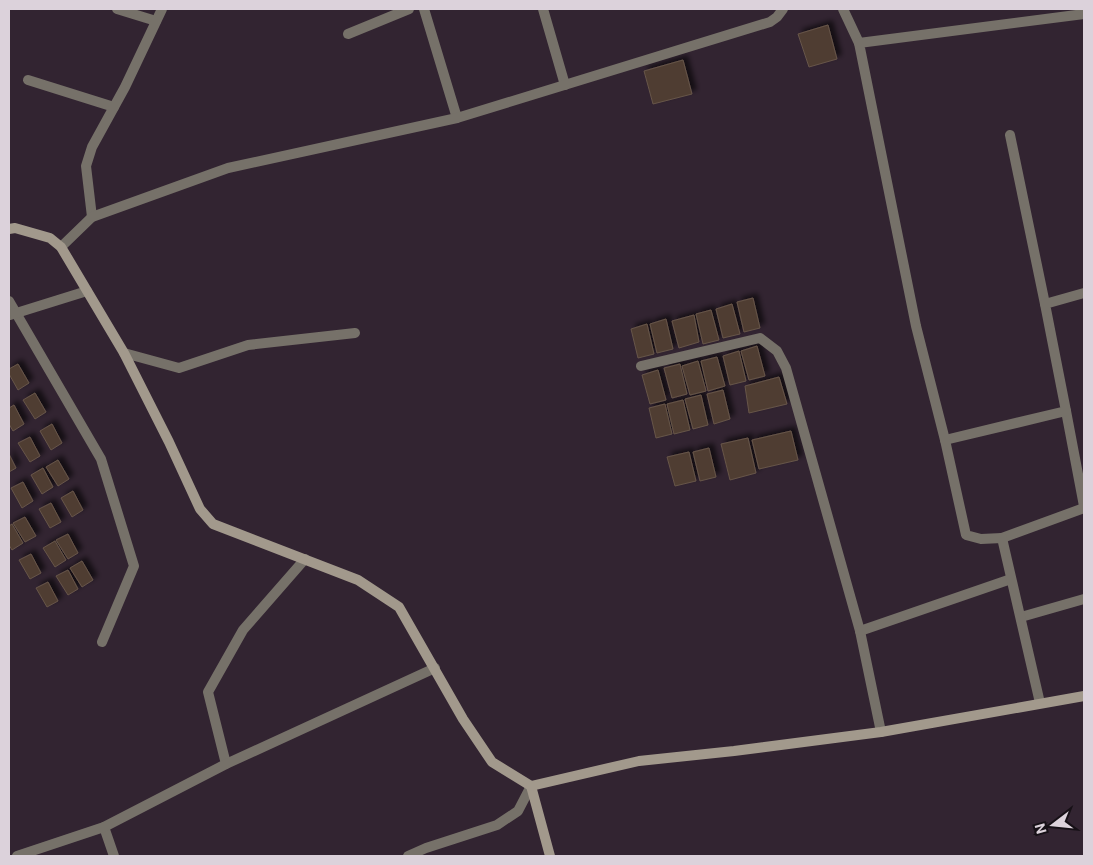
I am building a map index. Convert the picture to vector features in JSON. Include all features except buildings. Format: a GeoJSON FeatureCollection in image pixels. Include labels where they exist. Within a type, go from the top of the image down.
{"type":"FeatureCollection","features":[{"type":"Feature","properties":{"kind":"street"},"geometry":{"type":"LineString","coordinates":[[117,9],[156,21]]}},
{"type":"Feature","properties":{"kind":"street"},"geometry":{"type":"LineString","coordinates":[[92,217],[86,166],[92,146],[114,107],[162,9]]}},
{"type":"Feature","properties":{"kind":"street"},"geometry":{"type":"LineString","coordinates":[[348,34],[410,9]]}},
{"type":"Feature","properties":{"kind":"street"},"geometry":{"type":"LineString","coordinates":[[424,9],[456,118]]}},
{"type":"Feature","properties":{"kind":"street"},"geometry":{"type":"LineString","coordinates":[[543,9],[565,85]]}},
{"type":"Feature","properties":{"kind":"street"},"geometry":{"type":"LineString","coordinates":[[61,247],[92,217],[228,168],[456,118],[770,22],[777,17],[782,9]]}},
{"type":"Feature","properties":{"kind":"street"},"geometry":{"type":"LineString","coordinates":[[843,9],[859,43],[916,326],[945,440],[966,535],[981,539],[1002,538],[1084,507],[1010,135]]}},
{"type":"Feature","properties":{"kind":"street"},"geometry":{"type":"LineString","coordinates":[[859,43],[1072,12],[1084,14]]}},
{"type":"Feature","properties":{"kind":"street"},"geometry":{"type":"LineString","coordinates":[[28,80],[114,107]]}},
{"type":"Feature","properties":{"kind":"street"},"geometry":{"type":"LineString","coordinates":[[12,229],[50,238],[61,247],[124,353],[169,442],[200,510],[213,524],[358,580],[399,607],[463,719],[492,762],[531,786],[550,856]]}},
{"type":"Feature","properties":{"kind":"street"},"geometry":{"type":"LineString","coordinates":[[12,314],[87,291]]}},
{"type":"Feature","properties":{"kind":"street"},"geometry":{"type":"LineString","coordinates":[[1045,304],[1084,293]]}},
{"type":"Feature","properties":{"kind":"street"},"geometry":{"type":"LineString","coordinates":[[9,302],[12,314],[101,459],[134,566],[102,642]]}},
{"type":"Feature","properties":{"kind":"street"},"geometry":{"type":"LineString","coordinates":[[124,353],[179,368],[248,345],[355,333]]}},
{"type":"Feature","properties":{"kind":"street"},"geometry":{"type":"LineString","coordinates":[[641,366],[760,338],[777,350],[786,368],[860,631],[882,732]]}},
{"type":"Feature","properties":{"kind":"street"},"geometry":{"type":"LineString","coordinates":[[945,440],[1066,411]]}},
{"type":"Feature","properties":{"kind":"street"},"geometry":{"type":"LineString","coordinates":[[1002,538],[1040,703]]}},
{"type":"Feature","properties":{"kind":"street"},"geometry":{"type":"LineString","coordinates":[[226,764],[208,692],[243,630],[305,559]]}},
{"type":"Feature","properties":{"kind":"street"},"geometry":{"type":"LineString","coordinates":[[860,631],[1011,579]]}},
{"type":"Feature","properties":{"kind":"street"},"geometry":{"type":"LineString","coordinates":[[1021,616],[1084,599]]}},
{"type":"Feature","properties":{"kind":"street"},"geometry":{"type":"LineString","coordinates":[[17,856],[104,827],[226,764],[435,668]]}},
{"type":"Feature","properties":{"kind":"street"},"geometry":{"type":"LineString","coordinates":[[408,856],[426,848],[497,825],[518,811],[531,786],[639,761],[882,732],[1084,696]]}},
{"type":"Feature","properties":{"kind":"street"},"geometry":{"type":"LineString","coordinates":[[104,827],[114,856]]}}]}
